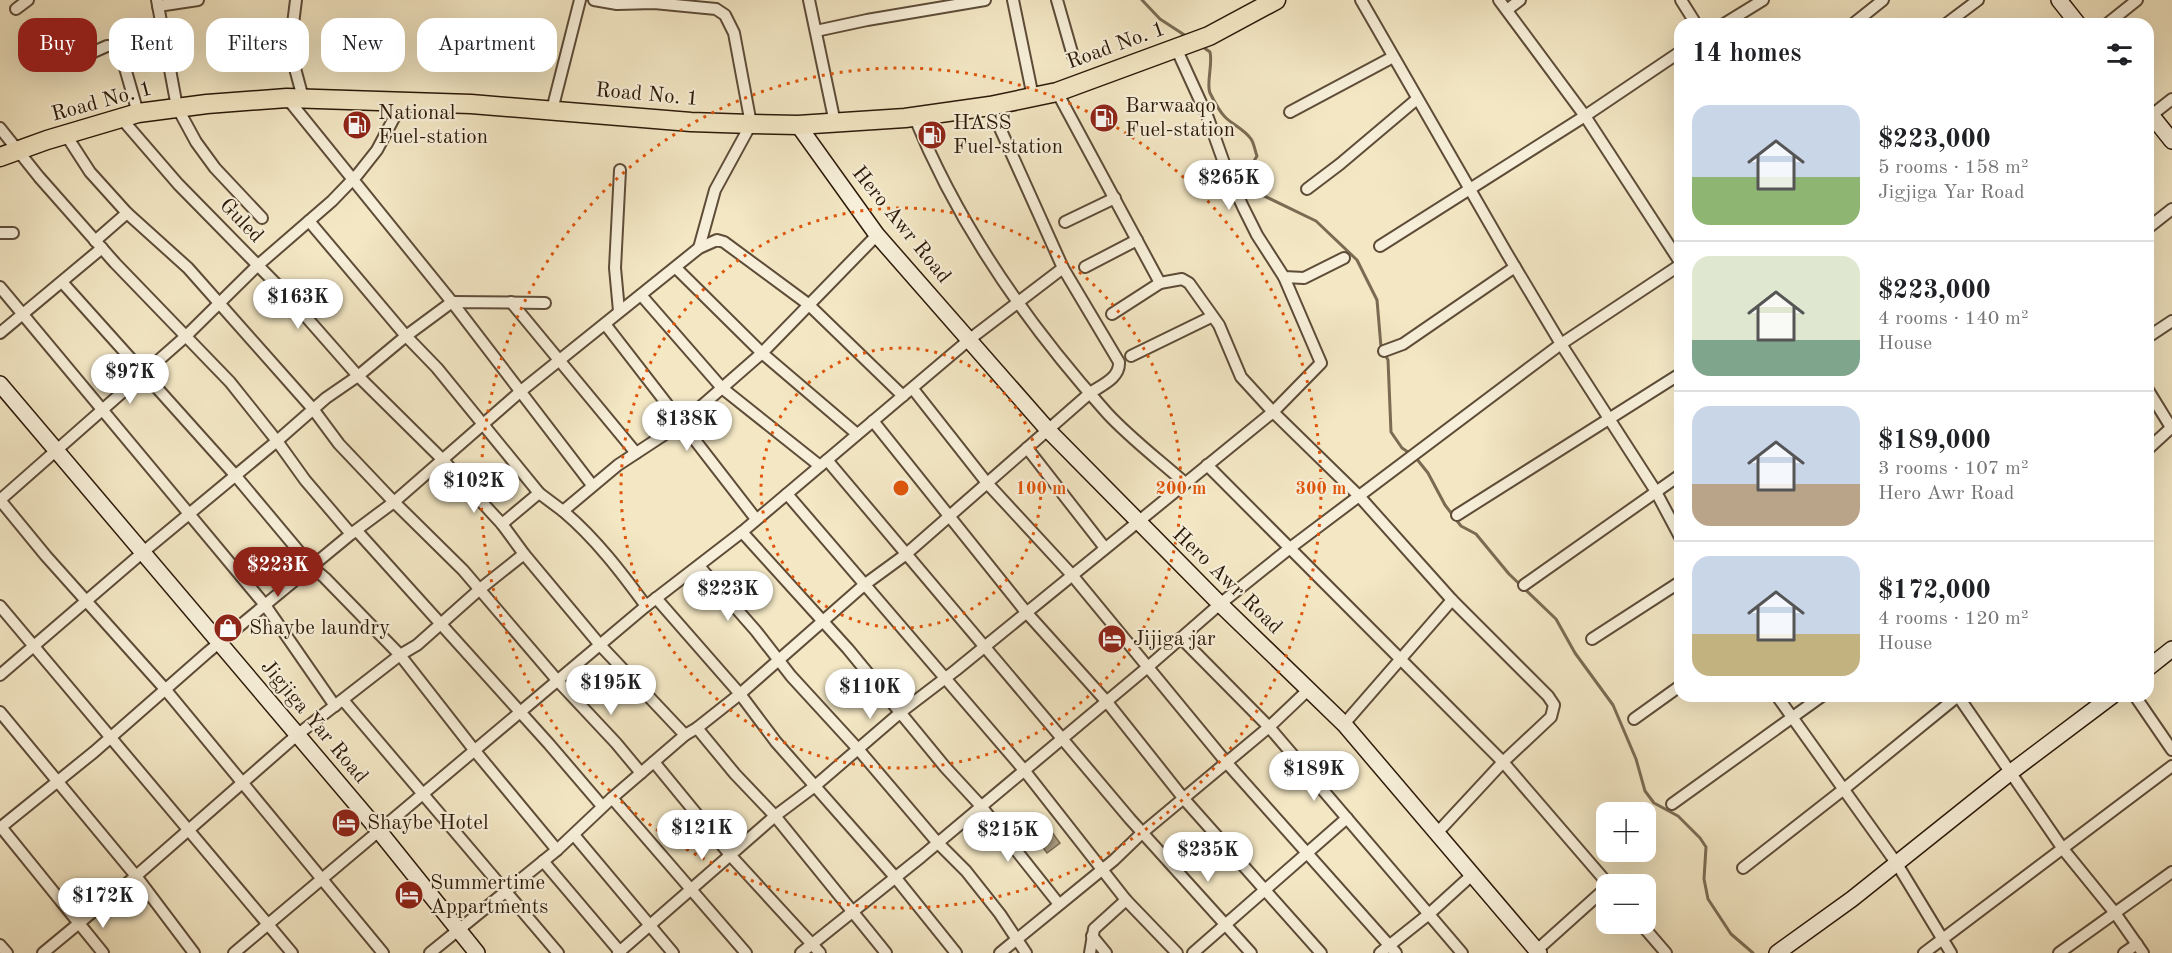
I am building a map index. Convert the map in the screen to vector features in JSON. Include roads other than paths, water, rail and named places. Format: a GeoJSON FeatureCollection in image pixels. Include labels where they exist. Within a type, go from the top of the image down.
{"type":"FeatureCollection","features":[{"type":"Feature","properties":{"kind":"highway","name":"Road No. 1"},"geometry":{"type":"LineString","coordinates":[[0,157],[130,115],[177,107],[295,98],[403,101],[552,110],[690,122],[751,124],[798,125],[914,117],[990,106],[1057,92],[1209,36],[1270,2]]}},
{"type":"Feature","properties":{"kind":"main road"},"geometry":{"type":"LineString","coordinates":[[2059,0],[2074,18]]}},
{"type":"Feature","properties":{"kind":"main road"},"geometry":{"type":"LineString","coordinates":[[2154,121],[2172,141]]}},
{"type":"Feature","properties":{"kind":"main road","name":"Hero Awr Road"},"geometry":{"type":"LineString","coordinates":[[798,125],[877,235],[1048,430],[1137,522],[1344,724],[1538,951]]}},
{"type":"Feature","properties":{"kind":"main road","name":"Jigjiga Yar Road"},"geometry":{"type":"LineString","coordinates":[[0,384],[379,831],[477,953]]}},
{"type":"Feature","properties":{"kind":"main road"},"geometry":{"type":"LineString","coordinates":[[2154,663],[2172,649]]}},
{"type":"Feature","properties":{"kind":"main road"},"geometry":{"type":"LineString","coordinates":[[1786,950],[2011,772],[2104,702]]}},
{"type":"Feature","properties":{"kind":"street"},"geometry":{"type":"LineString","coordinates":[[16,9],[28,0]]}},
{"type":"Feature","properties":{"kind":"street"},"geometry":{"type":"LineString","coordinates":[[198,0],[157,3],[177,107],[196,142],[215,168],[262,218]]}},
{"type":"Feature","properties":{"kind":"street"},"geometry":{"type":"LineString","coordinates":[[296,0],[293,24],[295,98],[352,180],[452,302],[592,485]]}},
{"type":"Feature","properties":{"kind":"street"},"geometry":{"type":"LineString","coordinates":[[552,110],[580,0]]}},
{"type":"Feature","properties":{"kind":"street"},"geometry":{"type":"LineString","coordinates":[[594,0],[617,4],[715,5],[725,15],[734,33],[751,124],[715,190],[699,248]]}},
{"type":"Feature","properties":{"kind":"street"},"geometry":{"type":"LineString","coordinates":[[809,0],[835,123]]}},
{"type":"Feature","properties":{"kind":"street"},"geometry":{"type":"LineString","coordinates":[[816,31],[985,0]]}},
{"type":"Feature","properties":{"kind":"street"},"geometry":{"type":"LineString","coordinates":[[1013,0],[1033,97]]}},
{"type":"Feature","properties":{"kind":"street"},"geometry":{"type":"LineString","coordinates":[[1057,0],[1073,57]]}},
{"type":"Feature","properties":{"kind":"street"},"geometry":{"type":"LineString","coordinates":[[1361,0],[1416,99],[1560,344],[1655,490],[1674,526]]}},
{"type":"Feature","properties":{"kind":"street"},"geometry":{"type":"LineString","coordinates":[[1499,0],[1585,116],[1674,254]]}},
{"type":"Feature","properties":{"kind":"street"},"geometry":{"type":"LineString","coordinates":[[1507,10],[1520,0]]}},
{"type":"Feature","properties":{"kind":"street"},"geometry":{"type":"LineString","coordinates":[[1681,0],[1692,18]]}},
{"type":"Feature","properties":{"kind":"street"},"geometry":{"type":"LineString","coordinates":[[1734,18],[1763,0]]}},
{"type":"Feature","properties":{"kind":"street"},"geometry":{"type":"LineString","coordinates":[[1860,18],[1883,0]]}},
{"type":"Feature","properties":{"kind":"street"},"geometry":{"type":"LineString","coordinates":[[1954,18],[1978,0]]}},
{"type":"Feature","properties":{"kind":"street"},"geometry":{"type":"LineString","coordinates":[[2114,18],[2136,0]]}},
{"type":"Feature","properties":{"kind":"street"},"geometry":{"type":"LineString","coordinates":[[97,50],[114,46],[121,54],[130,115]]}},
{"type":"Feature","properties":{"kind":"street"},"geometry":{"type":"LineString","coordinates":[[543,861],[619,952],[775,816],[815,786],[901,712],[1273,412],[1321,363],[1284,277],[1257,235],[1229,177],[1208,118],[1176,48]]}},
{"type":"Feature","properties":{"kind":"street"},"geometry":{"type":"LineString","coordinates":[[1380,246],[1585,116],[1674,56]]}},
{"type":"Feature","properties":{"kind":"street"},"geometry":{"type":"LineString","coordinates":[[1290,111],[1393,57]]}},
{"type":"Feature","properties":{"kind":"street"},"geometry":{"type":"LineString","coordinates":[[1057,92],[1160,283]]}},
{"type":"Feature","properties":{"kind":"street"},"geometry":{"type":"LineString","coordinates":[[1307,189],[1340,165],[1416,99]]}},
{"type":"Feature","properties":{"kind":"street"},"geometry":{"type":"LineString","coordinates":[[2154,112],[2172,99]]}},
{"type":"Feature","properties":{"kind":"street"},"geometry":{"type":"LineString","coordinates":[[383,953],[165,689],[46,556],[0,500],[185,337],[257,266],[352,180],[377,150],[403,101]]}},
{"type":"Feature","properties":{"kind":"street"},"geometry":{"type":"LineString","coordinates":[[430,953],[557,850],[602,806],[685,735],[740,694],[821,621],[905,555],[1090,393],[1117,374],[1120,368],[1119,362],[1063,268],[990,106]]}},
{"type":"Feature","properties":{"kind":"street","name":"Guled"},"geometry":{"type":"LineString","coordinates":[[130,115],[178,184],[286,294],[358,376],[442,459],[502,524],[600,645],[685,735]]}},
{"type":"Feature","properties":{"kind":"street"},"geometry":{"type":"LineString","coordinates":[[914,117],[955,207],[1027,318],[1108,414],[1185,483]]}},
{"type":"Feature","properties":{"kind":"street"},"geometry":{"type":"LineString","coordinates":[[0,128],[98,244],[230,382],[278,441],[305,480],[441,624],[602,806]]}},
{"type":"Feature","properties":{"kind":"street"},"geometry":{"type":"LineString","coordinates":[[66,135],[90,172],[127,213],[188,268],[313,409],[339,444],[480,589],[557,680],[641,773]]}},
{"type":"Feature","properties":{"kind":"street"},"geometry":{"type":"LineString","coordinates":[[619,311],[615,268],[620,170]]}},
{"type":"Feature","properties":{"kind":"street"},"geometry":{"type":"LineString","coordinates":[[1065,222],[1115,198]]}},
{"type":"Feature","properties":{"kind":"street"},"geometry":{"type":"LineString","coordinates":[[2154,223],[2172,209]]}},
{"type":"Feature","properties":{"kind":"street"},"geometry":{"type":"LineString","coordinates":[[0,333],[62,282],[127,213]]}},
{"type":"Feature","properties":{"kind":"street"},"geometry":{"type":"LineString","coordinates":[[309,221],[406,336],[437,368],[539,493],[591,537],[646,606]]}},
{"type":"Feature","properties":{"kind":"street"},"geometry":{"type":"LineString","coordinates":[[0,233],[13,233]]}},
{"type":"Feature","properties":{"kind":"street"},"geometry":{"type":"LineString","coordinates":[[563,511],[592,485],[682,423],[762,353],[877,235]]}},
{"type":"Feature","properties":{"kind":"street"},"geometry":{"type":"LineString","coordinates":[[104,953],[0,827],[111,737],[265,605],[394,502],[560,359],[699,248],[717,240],[723,242],[808,304],[903,396]]}},
{"type":"Feature","properties":{"kind":"street"},"geometry":{"type":"LineString","coordinates":[[1085,267],[1137,240]]}},
{"type":"Feature","properties":{"kind":"street"},"geometry":{"type":"LineString","coordinates":[[1284,277],[1304,278],[1344,258]]}},
{"type":"Feature","properties":{"kind":"street"},"geometry":{"type":"LineString","coordinates":[[1384,351],[1403,344],[1515,267]]}},
{"type":"Feature","properties":{"kind":"street"},"geometry":{"type":"LineString","coordinates":[[801,953],[816,948],[851,912],[1290,548],[1560,344],[1674,267]]}},
{"type":"Feature","properties":{"kind":"street"},"geometry":{"type":"LineString","coordinates":[[676,268],[762,353],[857,434]]}},
{"type":"Feature","properties":{"kind":"street"},"geometry":{"type":"LineString","coordinates":[[234,953],[646,606],[742,532],[970,339],[1063,268]]}},
{"type":"Feature","properties":{"kind":"street"},"geometry":{"type":"LineString","coordinates":[[1112,314],[1160,283],[1182,279],[1189,283],[1211,317],[1219,325],[1241,377],[1273,412],[1359,496],[1452,600],[1548,696],[1554,705],[1551,717],[1503,762],[1438,832]]}},
{"type":"Feature","properties":{"kind":"street"},"geometry":{"type":"LineString","coordinates":[[62,282],[235,475],[312,567],[326,578],[400,655],[475,752],[557,850]]}},
{"type":"Feature","properties":{"kind":"street"},"geometry":{"type":"LineString","coordinates":[[0,287],[265,605],[339,703],[423,795],[558,953]]}},
{"type":"Feature","properties":{"kind":"street"},"geometry":{"type":"LineString","coordinates":[[641,295],[722,388],[824,463],[985,646],[1142,833],[1251,953]]}},
{"type":"Feature","properties":{"kind":"street"},"geometry":{"type":"LineString","coordinates":[[0,675],[313,409],[452,302],[545,303]]}},
{"type":"Feature","properties":{"kind":"street"},"geometry":{"type":"LineString","coordinates":[[511,302],[636,453]]}},
{"type":"Feature","properties":{"kind":"street"},"geometry":{"type":"LineString","coordinates":[[1131,356],[1211,317]]}},
{"type":"Feature","properties":{"kind":"street"},"geometry":{"type":"LineString","coordinates":[[2154,333],[2172,321]]}},
{"type":"Feature","properties":{"kind":"street"},"geometry":{"type":"LineString","coordinates":[[605,324],[756,519]]}},
{"type":"Feature","properties":{"kind":"street"},"geometry":{"type":"LineString","coordinates":[[1456,515],[1674,378]]}},
{"type":"Feature","properties":{"kind":"street"},"geometry":{"type":"LineString","coordinates":[[913,389],[987,483],[1072,575],[1226,762],[1393,949]]}},
{"type":"Feature","properties":{"kind":"street"},"geometry":{"type":"LineString","coordinates":[[2154,400],[2172,428],[2154,444]]}},
{"type":"Feature","properties":{"kind":"street"},"geometry":{"type":"LineString","coordinates":[[873,420],[1026,612],[1107,702],[1184,799],[1321,953]]}},
{"type":"Feature","properties":{"kind":"street"},"geometry":{"type":"LineString","coordinates":[[1027,448],[1105,548]]}},
{"type":"Feature","properties":{"kind":"street"},"geometry":{"type":"LineString","coordinates":[[1207,465],[1503,762],[1598,874]]}},
{"type":"Feature","properties":{"kind":"street"},"geometry":{"type":"LineString","coordinates":[[1524,585],[1674,479]]}},
{"type":"Feature","properties":{"kind":"street"},"geometry":{"type":"LineString","coordinates":[[502,524],[539,493]]}},
{"type":"Feature","properties":{"kind":"street"},"geometry":{"type":"LineString","coordinates":[[787,494],[1024,770],[1126,900],[1177,953]]}},
{"type":"Feature","properties":{"kind":"street"},"geometry":{"type":"LineString","coordinates":[[742,532],[848,649],[981,806],[1058,903]]}},
{"type":"Feature","properties":{"kind":"street"},"geometry":{"type":"LineString","coordinates":[[43,953],[136,876],[297,735],[400,655],[417,645],[480,589],[524,554]]}},
{"type":"Feature","properties":{"kind":"street"},"geometry":{"type":"LineString","coordinates":[[699,566],[791,676],[980,888],[1026,953]]}},
{"type":"Feature","properties":{"kind":"street"},"geometry":{"type":"LineString","coordinates":[[1592,639],[1674,586]]}},
{"type":"Feature","properties":{"kind":"street"},"geometry":{"type":"LineString","coordinates":[[656,598],[740,694],[776,742],[895,877],[956,953]]}},
{"type":"Feature","properties":{"kind":"street"},"geometry":{"type":"LineString","coordinates":[[1344,724],[1452,600]]}},
{"type":"Feature","properties":{"kind":"street"},"geometry":{"type":"LineString","coordinates":[[1,609],[35,646],[292,953]]}},
{"type":"Feature","properties":{"kind":"street"},"geometry":{"type":"LineString","coordinates":[[1181,638],[1269,727],[1462,953]]}},
{"type":"Feature","properties":{"kind":"street"},"geometry":{"type":"LineString","coordinates":[[1000,953],[1269,727],[1309,689]]}},
{"type":"Feature","properties":{"kind":"street"},"geometry":{"type":"LineString","coordinates":[[1634,719],[1674,690]]}},
{"type":"Feature","properties":{"kind":"street"},"geometry":{"type":"LineString","coordinates":[[1782,702],[1897,864],[1951,953]]}},
{"type":"Feature","properties":{"kind":"street"},"geometry":{"type":"LineString","coordinates":[[1672,804],[1814,702]]}},
{"type":"Feature","properties":{"kind":"street"},"geometry":{"type":"LineString","coordinates":[[1743,868],[1951,702]]}},
{"type":"Feature","properties":{"kind":"street"},"geometry":{"type":"LineString","coordinates":[[1962,702],[2063,849],[2140,948],[2124,953]]}},
{"type":"Feature","properties":{"kind":"street"},"geometry":{"type":"LineString","coordinates":[[2139,702],[2172,750]]}},
{"type":"Feature","properties":{"kind":"street"},"geometry":{"type":"LineString","coordinates":[[0,712],[136,876],[194,953]]}},
{"type":"Feature","properties":{"kind":"street"},"geometry":{"type":"LineString","coordinates":[[697,728],[735,774],[775,816],[886,953]]}},
{"type":"Feature","properties":{"kind":"street"},"geometry":{"type":"LineString","coordinates":[[654,762],[731,855],[816,948]]}},
{"type":"Feature","properties":{"kind":"street"},"geometry":{"type":"LineString","coordinates":[[1924,953],[1943,941],[2172,766]]}},
{"type":"Feature","properties":{"kind":"street"},"geometry":{"type":"LineString","coordinates":[[612,798],[746,953]]}},
{"type":"Feature","properties":{"kind":"street"},"geometry":{"type":"LineString","coordinates":[[1193,953],[1347,818]]}},
{"type":"Feature","properties":{"kind":"street"},"geometry":{"type":"LineString","coordinates":[[574,835],[673,953]]}},
{"type":"Feature","properties":{"kind":"street"},"geometry":{"type":"LineString","coordinates":[[2059,953],[2172,872]]}},
{"type":"Feature","properties":{"kind":"street"},"geometry":{"type":"LineString","coordinates":[[1380,953],[1393,949],[1473,874]]}},
{"type":"Feature","properties":{"kind":"street"},"geometry":{"type":"LineString","coordinates":[[1538,951],[1596,897]]}},
{"type":"Feature","properties":{"kind":"street"},"geometry":{"type":"LineString","coordinates":[[1090,953],[1094,929],[1126,900]]}},
{"type":"Feature","properties":{"kind":"street"},"geometry":{"type":"LineString","coordinates":[[1650,934],[1666,953]]}},
{"type":"Feature","properties":{"kind":"street"},"geometry":{"type":"LineString","coordinates":[[1092,936],[1106,953]]}},
{"type":"Feature","properties":{"kind":"street"},"geometry":{"type":"LineString","coordinates":[[0,945],[7,953]]}},
{"type":"Feature","properties":{"kind":"waterway"},"geometry":{"type":"LineString","coordinates":[[1142,0],[1160,19],[1186,36]]}},
{"type":"Feature","properties":{"kind":"waterway"},"geometry":{"type":"LineString","coordinates":[[1200,45],[1210,52],[1209,89],[1215,103],[1225,117],[1245,132],[1253,143],[1257,156],[1249,169],[1254,191],[1316,221],[1357,260],[1377,300],[1381,347],[1388,360],[1391,432],[1402,448],[1411,454]]}},
{"type":"Feature","properties":{"kind":"waterway"},"geometry":{"type":"LineString","coordinates":[[1416,458],[1461,526],[1476,534],[1509,574],[1556,619],[1575,653],[1613,705],[1636,759],[1645,791],[1654,803],[1678,816],[1706,847],[1704,879],[1708,899],[1731,934],[1753,953]]}},
{"type":"Feature","properties":{"kind":"place","name":"Barwaaqo Fuel-station"},"geometry":{"type":"Point","coordinates":[1104,118]}},
{"type":"Feature","properties":{"kind":"place","name":"National Fuel-station"},"geometry":{"type":"Point","coordinates":[357,125]}},
{"type":"Feature","properties":{"kind":"place","name":"HASS Fuel-station"},"geometry":{"type":"Point","coordinates":[932,135]}},
{"type":"Feature","properties":{"kind":"place","name":"Shaybe laundry"},"geometry":{"type":"Point","coordinates":[228,628]}},
{"type":"Feature","properties":{"kind":"place","name":"Jijiga jar"},"geometry":{"type":"Point","coordinates":[1112,639]}},
{"type":"Feature","properties":{"kind":"place","name":"Shaybe Hotel"},"geometry":{"type":"Point","coordinates":[346,823]}},
{"type":"Feature","properties":{"kind":"place","name":"Summertime Appartments"},"geometry":{"type":"Point","coordinates":[409,895]}}]}
